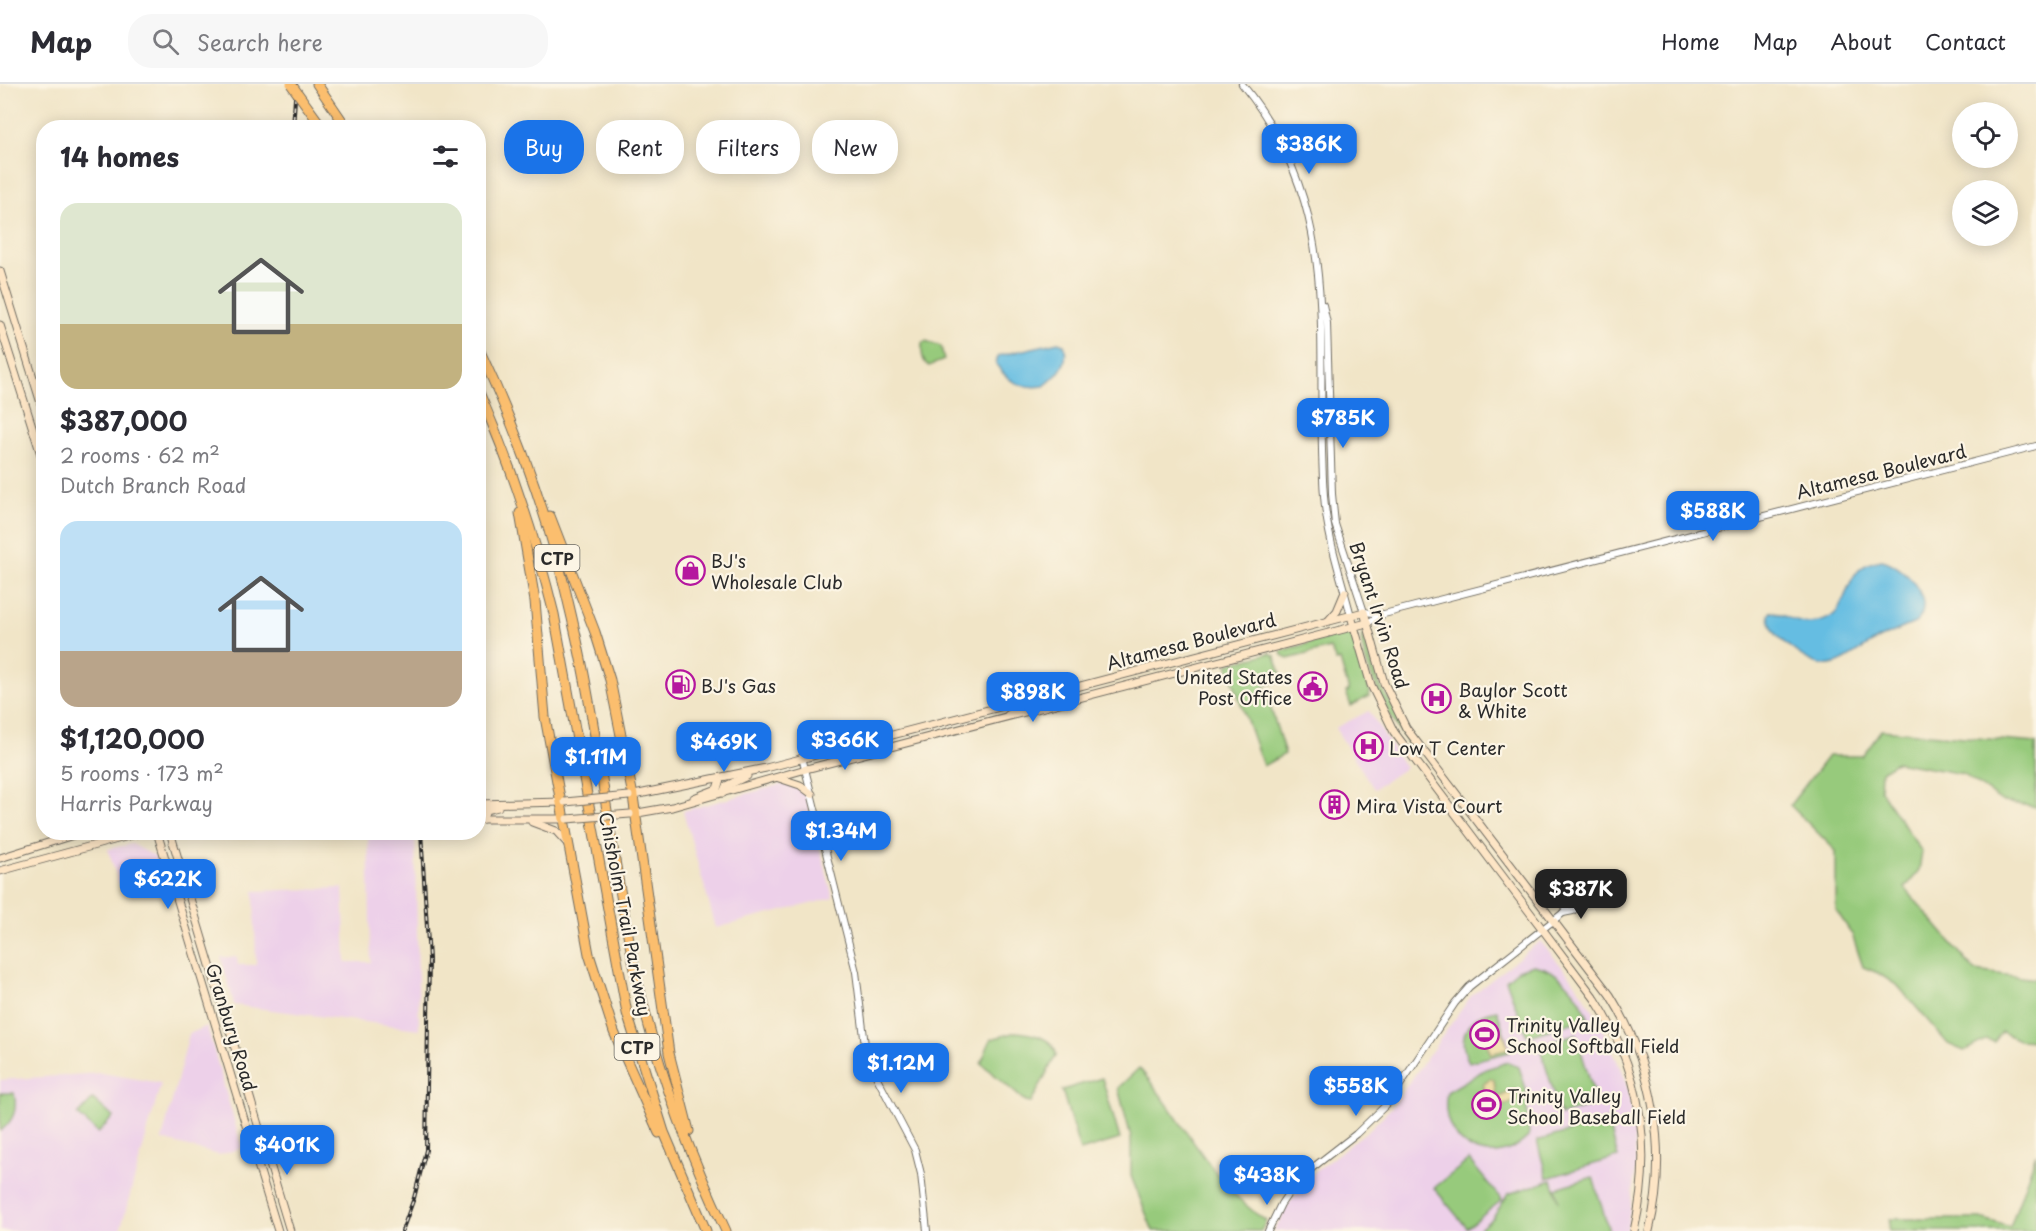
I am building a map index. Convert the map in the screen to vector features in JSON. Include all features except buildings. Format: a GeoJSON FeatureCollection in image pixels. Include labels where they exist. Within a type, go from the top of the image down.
{"type":"FeatureCollection","features":[{"type":"Feature","properties":{"kind":"highway"},"geometry":{"type":"LineString","coordinates":[[291,84],[318,120]]}},
{"type":"Feature","properties":{"kind":"highway"},"geometry":{"type":"LineString","coordinates":[[316,84],[341,120]]}},
{"type":"Feature","properties":{"kind":"highway","name":"Chisholm Trail Parkway"},"geometry":{"type":"LineString","coordinates":[[486,366],[530,471],[576,635],[642,998],[676,1112],[726,1231]]}},
{"type":"Feature","properties":{"kind":"highway","name":"Chisholm Trail Parkway"},"geometry":{"type":"LineString","coordinates":[[486,410],[512,475],[554,614],[627,1013],[652,1097],[685,1184],[706,1231]]}},
{"type":"Feature","properties":{"kind":"highway"},"geometry":{"type":"LineString","coordinates":[[530,471],[595,632],[610,680],[631,796],[671,1063],[682,1108],[718,1216]]}},
{"type":"Feature","properties":{"kind":"highway"},"geometry":{"type":"LineString","coordinates":[[512,475],[532,582],[542,694],[565,819],[567,843],[589,954],[607,1013],[642,1098],[685,1184]]}},
{"type":"Feature","properties":{"kind":"main road"},"geometry":{"type":"LineString","coordinates":[[0,271],[36,387]]}},
{"type":"Feature","properties":{"kind":"main road"},"geometry":{"type":"LineString","coordinates":[[0,325],[36,439]]}},
{"type":"Feature","properties":{"kind":"main road"},"geometry":{"type":"LineString","coordinates":[[1327,622],[1337,611],[1345,592]]}},
{"type":"Feature","properties":{"kind":"main road","name":"Altamesa Boulevard"},"geometry":{"type":"LineString","coordinates":[[486,804],[562,802],[631,796],[720,779],[1364,612]]}},
{"type":"Feature","properties":{"kind":"main road","name":"Bryant Irvin Road"},"geometry":{"type":"LineString","coordinates":[[1364,612],[1384,683],[1406,728],[1554,920],[1619,1010],[1644,1069],[1653,1106],[1658,1165],[1649,1231]]}},
{"type":"Feature","properties":{"kind":"main road","name":"Bryant Irvin Road"},"geometry":{"type":"LineString","coordinates":[[1351,616],[1373,691],[1394,732],[1543,929],[1607,1018],[1631,1071],[1644,1141],[1643,1182],[1634,1231]]}},
{"type":"Feature","properties":{"kind":"main road","name":"Altamesa Boulevard"},"geometry":{"type":"LineString","coordinates":[[486,819],[565,819],[633,814],[672,807],[806,769],[1367,623]]}},
{"type":"Feature","properties":{"kind":"main road"},"geometry":{"type":"LineString","coordinates":[[1007,717],[1012,711],[1037,703],[1039,697]]}},
{"type":"Feature","properties":{"kind":"main road"},"geometry":{"type":"LineString","coordinates":[[723,792],[726,786],[753,771]]}},
{"type":"Feature","properties":{"kind":"main road"},"geometry":{"type":"LineString","coordinates":[[777,778],[800,785],[812,794]]}},
{"type":"Feature","properties":{"kind":"main road"},"geometry":{"type":"LineString","coordinates":[[672,807],[717,789],[720,779]]}},
{"type":"Feature","properties":{"kind":"main road"},"geometry":{"type":"LineString","coordinates":[[486,810],[509,804]]}},
{"type":"Feature","properties":{"kind":"main road"},"geometry":{"type":"LineString","coordinates":[[527,820],[556,831],[567,843]]}},
{"type":"Feature","properties":{"kind":"main road"},"geometry":{"type":"LineString","coordinates":[[0,858],[57,840]]}},
{"type":"Feature","properties":{"kind":"main road"},"geometry":{"type":"LineString","coordinates":[[0,872],[113,840]]}},
{"type":"Feature","properties":{"kind":"main road","name":"Granbury Road"},"geometry":{"type":"LineString","coordinates":[[159,840],[278,1230]]}},
{"type":"Feature","properties":{"kind":"main road","name":"Granbury Road"},"geometry":{"type":"LineString","coordinates":[[172,840],[290,1229]]}},
{"type":"Feature","properties":{"kind":"main road"},"geometry":{"type":"LineString","coordinates":[[41,845],[45,858]]}},
{"type":"Feature","properties":{"kind":"main road"},"geometry":{"type":"LineString","coordinates":[[183,916],[194,914]]}},
{"type":"Feature","properties":{"kind":"main road"},"geometry":{"type":"LineString","coordinates":[[242,1112],[254,1108]]}},
{"type":"Feature","properties":{"kind":"main road"},"geometry":{"type":"LineString","coordinates":[[278,1230],[290,1229]]}},
{"type":"Feature","properties":{"kind":"street","name":"Bryant Irvin Road"},"geometry":{"type":"LineString","coordinates":[[1242,84],[1277,134],[1301,187],[1314,236],[1319,289],[1327,323],[1324,497],[1333,547],[1351,616]]}},
{"type":"Feature","properties":{"kind":"street","name":"Bryant Irvin Road"},"geometry":{"type":"LineString","coordinates":[[1325,364],[1335,524],[1364,612]]}},
{"type":"Feature","properties":{"kind":"street","name":"Altamesa Boulevard"},"geometry":{"type":"LineString","coordinates":[[1367,623],[1384,614],[2036,446]]}},
{"type":"Feature","properties":{"kind":"street","name":"Altamesa Boulevard"},"geometry":{"type":"LineString","coordinates":[[1364,612],[1384,614]]}},
{"type":"Feature","properties":{"kind":"street"},"geometry":{"type":"LineString","coordinates":[[802,757],[856,972],[866,1044],[874,1072],[915,1150],[921,1174],[927,1231]]}},
{"type":"Feature","properties":{"kind":"street"},"geometry":{"type":"LineString","coordinates":[[1268,1231],[1298,1179],[1356,1134],[1388,1103],[1459,999],[1487,971],[1563,913],[1569,905],[1581,899]]}},
{"type":"Feature","properties":{"kind":"shaded area"},"geometry":{"type":"Polygon","coordinates":[[[1369,711],[1405,768],[1374,789],[1335,728],[1369,711]]]}},
{"type":"Feature","properties":{"kind":"shaded area"},"geometry":{"type":"Polygon","coordinates":[[[787,783],[797,786],[806,796],[833,898],[716,928],[683,811],[787,783]]]}},
{"type":"Feature","properties":{"kind":"shaded area"},"geometry":{"type":"Polygon","coordinates":[[[368,840],[415,840],[419,1029],[234,1005],[221,957],[237,957],[238,965],[256,965],[254,891],[343,888],[346,962],[371,962],[368,840]]]}},
{"type":"Feature","properties":{"kind":"shaded area"},"geometry":{"type":"Polygon","coordinates":[[[132,844],[156,857],[166,885],[139,894],[119,884],[108,849],[132,844]]]}},
{"type":"Feature","properties":{"kind":"shaded area"},"geometry":{"type":"Polygon","coordinates":[[[1540,941],[1571,977],[1595,1013],[1625,1078],[1634,1120],[1636,1166],[1627,1231],[1274,1231],[1290,1202],[1312,1174],[1370,1129],[1391,1108],[1471,996],[1540,941]]]}},
{"type":"Feature","properties":{"kind":"shaded area"},"geometry":{"type":"Polygon","coordinates":[[[207,1026],[242,1148],[219,1155],[162,1140],[189,1034],[207,1026]]]}},
{"type":"Feature","properties":{"kind":"shaded area"},"geometry":{"type":"Polygon","coordinates":[[[101,1073],[161,1083],[120,1231],[0,1231],[0,1080],[101,1073]]]}},
{"type":"Feature","properties":{"kind":"green space"},"geometry":{"type":"Polygon","coordinates":[[[926,341],[941,346],[944,360],[929,366],[926,364],[923,359],[922,343],[926,341]]]}},
{"type":"Feature","properties":{"kind":"green space"},"geometry":{"type":"Polygon","coordinates":[[[1347,633],[1353,637],[1370,692],[1369,696],[1351,706],[1340,660],[1336,661],[1330,648],[1288,659],[1282,655],[1281,651],[1347,633]]]}},
{"type":"Feature","properties":{"kind":"green space"},"geometry":{"type":"Polygon","coordinates":[[[1362,633],[1380,685],[1415,745],[1415,751],[1398,728],[1380,694],[1366,659],[1362,633]]]}},
{"type":"Feature","properties":{"kind":"green space"},"geometry":{"type":"Polygon","coordinates":[[[1270,653],[1275,656],[1283,680],[1264,686],[1285,754],[1263,766],[1227,664],[1270,653]]]}},
{"type":"Feature","properties":{"kind":"green space"},"geometry":{"type":"Polygon","coordinates":[[[1881,730],[2036,743],[2036,807],[2003,802],[1963,774],[1896,762],[1881,771],[1880,790],[1922,852],[1919,871],[1905,888],[1975,971],[2036,979],[2036,1041],[2019,1040],[2002,1032],[1994,1042],[1987,1039],[1964,1051],[1948,1044],[1898,986],[1878,973],[1863,967],[1852,934],[1836,910],[1836,851],[1790,805],[1828,756],[1862,756],[1881,730]]]}},
{"type":"Feature","properties":{"kind":"green space"},"geometry":{"type":"Polygon","coordinates":[[[1533,965],[1543,967],[1568,984],[1580,1000],[1588,1018],[1529,1036],[1526,1034],[1506,980],[1518,970],[1533,965]]]}},
{"type":"Feature","properties":{"kind":"green space","name":"Trinity Valley School Softball Field"},"geometry":{"type":"Polygon","coordinates":[[[1497,1010],[1510,1052],[1469,1062],[1464,1043],[1467,1028],[1479,1016],[1497,1010]]]}},
{"type":"Feature","properties":{"kind":"green space"},"geometry":{"type":"Polygon","coordinates":[[[1016,1032],[1035,1035],[1047,1041],[1055,1049],[1056,1055],[1031,1103],[1026,1102],[981,1063],[991,1039],[1016,1032]]]}},
{"type":"Feature","properties":{"kind":"green space"},"geometry":{"type":"Polygon","coordinates":[[[1576,1034],[1597,1104],[1561,1115],[1539,1045],[1576,1034]]]}},
{"type":"Feature","properties":{"kind":"green space","name":"Trinity Valley School Baseball Field"},"geometry":{"type":"Polygon","coordinates":[[[1508,1062],[1519,1067],[1526,1089],[1529,1136],[1515,1147],[1499,1152],[1484,1152],[1470,1148],[1459,1139],[1450,1126],[1446,1110],[1447,1092],[1486,1069],[1508,1062]]]}},
{"type":"Feature","properties":{"kind":"green space"},"geometry":{"type":"Polygon","coordinates":[[[1139,1068],[1213,1169],[1246,1206],[1266,1221],[1261,1231],[1153,1231],[1131,1176],[1131,1137],[1118,1088],[1139,1068]]]}},
{"type":"Feature","properties":{"kind":"green space"},"geometry":{"type":"Polygon","coordinates":[[[1102,1078],[1120,1139],[1080,1151],[1062,1090],[1102,1078]]]}},
{"type":"Feature","properties":{"kind":"green space"},"geometry":{"type":"Polygon","coordinates":[[[0,1093],[14,1093],[15,1110],[8,1124],[0,1131],[0,1093]]]}},
{"type":"Feature","properties":{"kind":"green space"},"geometry":{"type":"Polygon","coordinates":[[[93,1099],[113,1117],[98,1133],[78,1115],[93,1099]]]}},
{"type":"Feature","properties":{"kind":"green space"},"geometry":{"type":"Polygon","coordinates":[[[1608,1120],[1618,1157],[1547,1178],[1537,1141],[1608,1120]]]}},
{"type":"Feature","properties":{"kind":"green space"},"geometry":{"type":"Polygon","coordinates":[[[2036,1154],[2036,1231],[1889,1231],[1890,1219],[1984,1219],[2010,1227],[2036,1154]]]}},
{"type":"Feature","properties":{"kind":"green space"},"geometry":{"type":"Polygon","coordinates":[[[1469,1160],[1502,1200],[1467,1228],[1434,1188],[1469,1160]]]}},
{"type":"Feature","properties":{"kind":"green space"},"geometry":{"type":"Polygon","coordinates":[[[1593,1177],[1609,1231],[1477,1231],[1493,1218],[1508,1194],[1552,1180],[1559,1201],[1556,1188],[1593,1177]]]}},
{"type":"Feature","properties":{"kind":"sand"},"geometry":{"type":"Polygon","coordinates":[[[1495,1032],[1503,1032],[1509,1048],[1491,1054],[1486,1042],[1495,1032]]]}},
{"type":"Feature","properties":{"kind":"sand"},"geometry":{"type":"Polygon","coordinates":[[[1491,1078],[1494,1080],[1496,1096],[1499,1097],[1515,1090],[1517,1100],[1503,1106],[1490,1101],[1483,1085],[1491,1078]]]}},
{"type":"Feature","properties":{"kind":"water"},"geometry":{"type":"Polygon","coordinates":[[[1058,342],[1064,344],[1064,363],[1054,378],[1044,386],[1036,387],[1016,383],[1010,380],[996,364],[998,356],[1058,342]]]}},
{"type":"Feature","properties":{"kind":"water"},"geometry":{"type":"Polygon","coordinates":[[[1882,560],[1900,569],[1916,586],[1923,605],[1921,615],[1915,623],[1877,640],[1844,660],[1826,665],[1805,658],[1776,634],[1771,625],[1769,615],[1771,611],[1802,623],[1824,621],[1841,605],[1856,573],[1866,565],[1882,560]]]}},
{"type":"Feature","properties":{"kind":"railway"},"geometry":{"type":"LineString","coordinates":[[294,120],[296,84]]}},
{"type":"Feature","properties":{"kind":"railway"},"geometry":{"type":"LineString","coordinates":[[402,1231],[414,1198],[426,1150],[429,959],[422,840]]}},
{"type":"Feature","properties":{"kind":"place","name":"BJ's Wholesale Club"},"geometry":{"type":"Point","coordinates":[690,570]}},
{"type":"Feature","properties":{"kind":"place","name":"BJ's Gas"},"geometry":{"type":"Point","coordinates":[680,685]}},
{"type":"Feature","properties":{"kind":"place","name":"United States Post Office"},"geometry":{"type":"Point","coordinates":[1313,686]}},
{"type":"Feature","properties":{"kind":"place","name":"Baylor Scott & White"},"geometry":{"type":"Point","coordinates":[1437,699]}},
{"type":"Feature","properties":{"kind":"place","name":"Low T Center"},"geometry":{"type":"Point","coordinates":[1368,747]}},
{"type":"Feature","properties":{"kind":"place","name":"Mira Vista Court"},"geometry":{"type":"Point","coordinates":[1335,805]}},
{"type":"Feature","properties":{"kind":"place","name":"Trinity Valley School Softball Field"},"geometry":{"type":"Point","coordinates":[1485,1034]}},
{"type":"Feature","properties":{"kind":"place","name":"Trinity Valley School Baseball Field"},"geometry":{"type":"Point","coordinates":[1486,1105]}}]}
